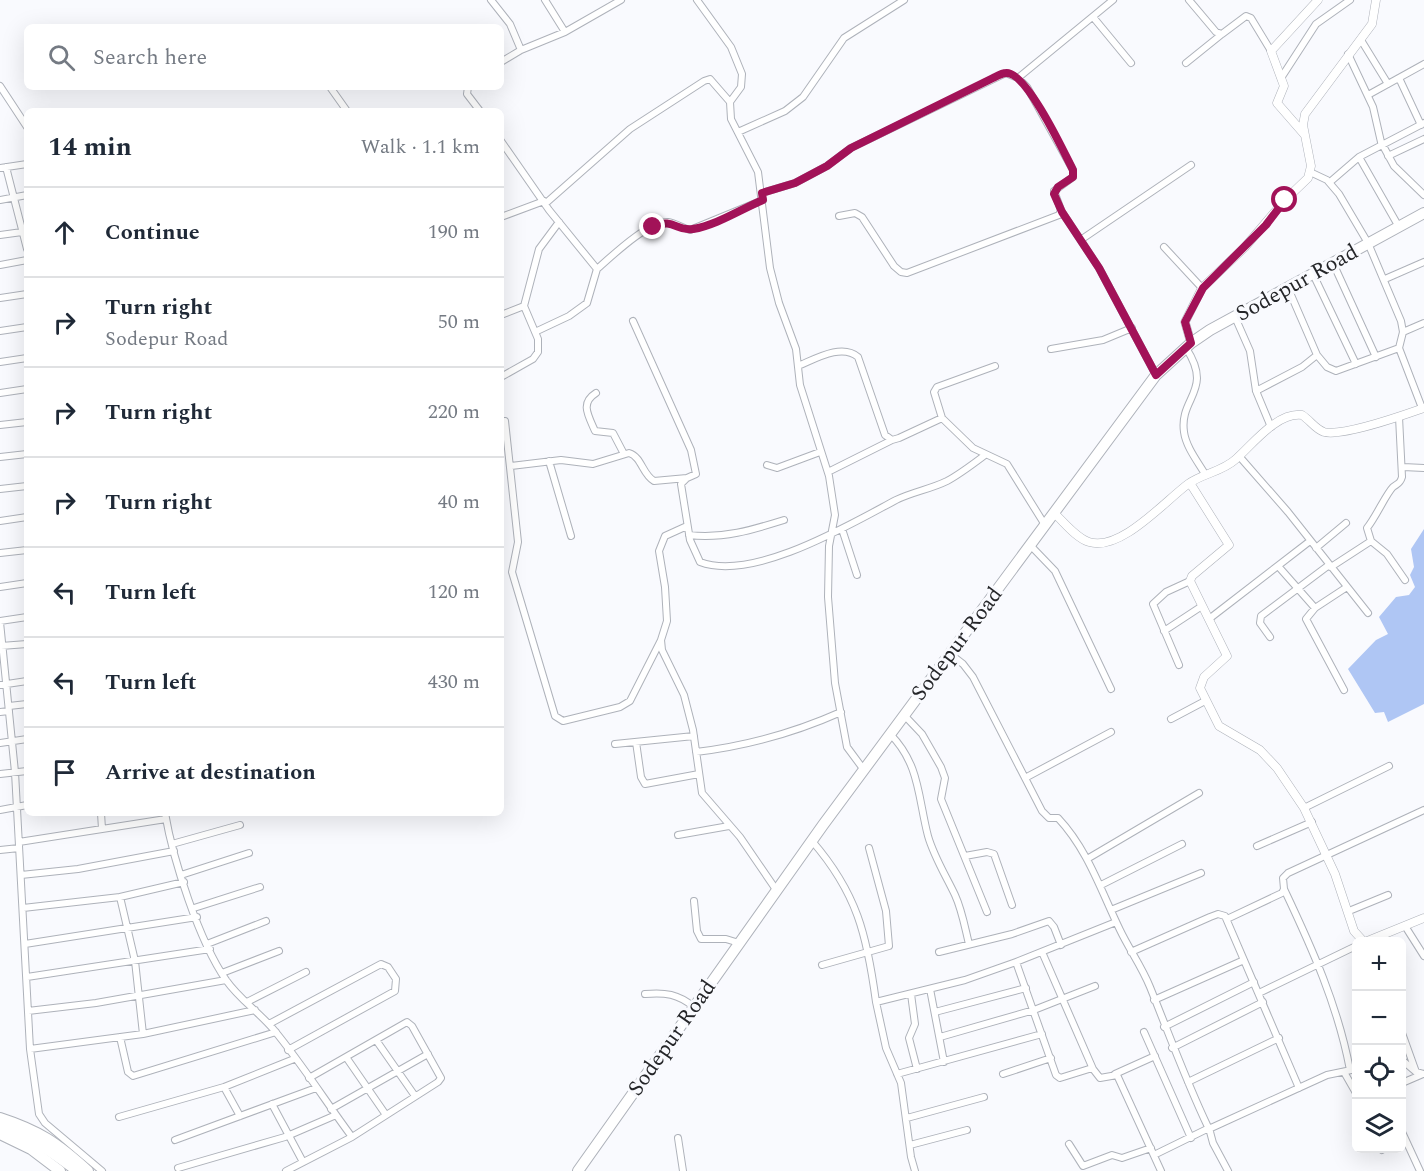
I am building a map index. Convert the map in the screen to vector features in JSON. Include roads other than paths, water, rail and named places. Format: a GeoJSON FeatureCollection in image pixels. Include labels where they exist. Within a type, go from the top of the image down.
{"type":"FeatureCollection","features":[{"type":"Feature","properties":{"kind":"highway"},"geometry":{"type":"LineString","coordinates":[[0,1125],[14,1129],[79,1171]]}},
{"type":"Feature","properties":{"kind":"highway"},"geometry":{"type":"LineString","coordinates":[[0,1132],[35,1146],[69,1171]]}},
{"type":"Feature","properties":{"kind":"main road","name":"Sodepur Road"},"geometry":{"type":"LineString","coordinates":[[578,1171],[812,840],[1156,375],[1188,346],[1235,317],[1424,213]]}},
{"type":"Feature","properties":{"kind":"main road"},"geometry":{"type":"LineString","coordinates":[[0,1118],[34,1130],[64,1149],[88,1171]]}},
{"type":"Feature","properties":{"kind":"main road"},"geometry":{"type":"LineString","coordinates":[[0,1132],[31,1149],[60,1171]]}},
{"type":"Feature","properties":{"kind":"street"},"geometry":{"type":"LineString","coordinates":[[491,0],[510,24],[521,50]]}},
{"type":"Feature","properties":{"kind":"street"},"geometry":{"type":"LineString","coordinates":[[545,0],[565,32]]}},
{"type":"Feature","properties":{"kind":"street"},"geometry":{"type":"LineString","coordinates":[[504,60],[521,50],[565,32],[621,0]]}},
{"type":"Feature","properties":{"kind":"street"},"geometry":{"type":"LineString","coordinates":[[697,0],[730,47],[742,74],[741,87],[730,102]]}},
{"type":"Feature","properties":{"kind":"street"},"geometry":{"type":"LineString","coordinates":[[738,132],[777,115],[803,97],[844,38],[904,0]]}},
{"type":"Feature","properties":{"kind":"street"},"geometry":{"type":"LineString","coordinates":[[1018,78],[1113,0]]}},
{"type":"Feature","properties":{"kind":"street"},"geometry":{"type":"LineString","coordinates":[[1190,0],[1216,32],[1222,34]]}},
{"type":"Feature","properties":{"kind":"street"},"geometry":{"type":"LineString","coordinates":[[1271,51],[1318,0]]}},
{"type":"Feature","properties":{"kind":"street"},"geometry":{"type":"LineString","coordinates":[[1281,78],[1316,24],[1350,0]]}},
{"type":"Feature","properties":{"kind":"street"},"geometry":{"type":"LineString","coordinates":[[1205,474],[1184,433],[1184,420],[1198,379],[1188,346],[1185,322],[1203,288],[1266,225],[1285,200],[1308,178],[1311,166],[1305,135],[1305,114],[1372,24],[1376,0]]}},
{"type":"Feature","properties":{"kind":"street"},"geometry":{"type":"LineString","coordinates":[[1186,63],[1246,16],[1251,18],[1271,51],[1284,86],[1277,103],[1305,135]]}},
{"type":"Feature","properties":{"kind":"street"},"geometry":{"type":"LineString","coordinates":[[1093,17],[1131,63]]}},
{"type":"Feature","properties":{"kind":"street"},"geometry":{"type":"LineString","coordinates":[[1361,40],[1388,84]]}},
{"type":"Feature","properties":{"kind":"street"},"geometry":{"type":"LineString","coordinates":[[1348,54],[1374,107],[1382,144],[1388,156],[1401,175],[1424,195]]}},
{"type":"Feature","properties":{"kind":"street"},"geometry":{"type":"LineString","coordinates":[[1368,95],[1424,64]]}},
{"type":"Feature","properties":{"kind":"street"},"geometry":{"type":"LineString","coordinates":[[535,332],[569,316],[587,303],[597,269],[629,242],[662,223],[671,223],[690,230],[795,183],[827,166],[851,148],[1006,73],[1018,78],[1027,87],[1073,170],[1073,177],[1054,192],[1062,212],[1082,238],[1156,375]]}},
{"type":"Feature","properties":{"kind":"street"},"geometry":{"type":"LineString","coordinates":[[1330,182],[1359,157],[1422,124],[1399,78]]}},
{"type":"Feature","properties":{"kind":"street"},"geometry":{"type":"LineString","coordinates":[[504,216],[545,202],[630,129],[704,81],[710,79],[730,102],[731,119],[758,172],[763,196],[770,268],[779,303],[796,349],[800,385],[828,472],[835,515],[829,546],[830,627],[847,747],[864,770]]}},
{"type":"Feature","properties":{"kind":"street"},"geometry":{"type":"LineString","coordinates":[[0,86],[24,122]]}},
{"type":"Feature","properties":{"kind":"street"},"geometry":{"type":"LineString","coordinates":[[332,90],[345,108]]}},
{"type":"Feature","properties":{"kind":"street"},"geometry":{"type":"LineString","coordinates":[[468,90],[467,94],[478,108]]}},
{"type":"Feature","properties":{"kind":"street"},"geometry":{"type":"LineString","coordinates":[[1388,156],[1424,139]]}},
{"type":"Feature","properties":{"kind":"street"},"geometry":{"type":"LineString","coordinates":[[504,145],[559,222],[597,269]]}},
{"type":"Feature","properties":{"kind":"street"},"geometry":{"type":"LineString","coordinates":[[1359,157],[1399,227]]}},
{"type":"Feature","properties":{"kind":"street"},"geometry":{"type":"LineString","coordinates":[[0,235],[23,227],[3,168],[24,164]]}},
{"type":"Feature","properties":{"kind":"street"},"geometry":{"type":"LineString","coordinates":[[1082,238],[1191,165]]}},
{"type":"Feature","properties":{"kind":"street"},"geometry":{"type":"LineString","coordinates":[[1054,513],[1087,542],[1101,544],[1125,537],[1190,483],[1205,474],[1221,469],[1271,427],[1296,414],[1304,416],[1316,429],[1329,432],[1399,417],[1423,408],[1400,351],[1403,332],[1385,279],[1368,243],[1330,182],[1310,172]]}},
{"type":"Feature","properties":{"kind":"street"},"geometry":{"type":"LineString","coordinates":[[0,200],[24,196]]}},
{"type":"Feature","properties":{"kind":"street"},"geometry":{"type":"LineString","coordinates":[[839,216],[855,213],[862,216],[894,266],[901,273],[907,273],[1062,212]]}},
{"type":"Feature","properties":{"kind":"street"},"geometry":{"type":"LineString","coordinates":[[504,374],[533,359],[538,352],[538,339],[524,306],[539,249],[559,222]]}},
{"type":"Feature","properties":{"kind":"street"},"geometry":{"type":"LineString","coordinates":[[1164,247],[1203,288]]}},
{"type":"Feature","properties":{"kind":"street"},"geometry":{"type":"LineString","coordinates":[[0,265],[24,261]]}},
{"type":"Feature","properties":{"kind":"street"},"geometry":{"type":"LineString","coordinates":[[1385,279],[1424,262]]}},
{"type":"Feature","properties":{"kind":"street"},"geometry":{"type":"LineString","coordinates":[[1333,263],[1376,357]]}},
{"type":"Feature","properties":{"kind":"street"},"geometry":{"type":"LineString","coordinates":[[1313,274],[1356,364]]}},
{"type":"Feature","properties":{"kind":"street"},"geometry":{"type":"LineString","coordinates":[[1288,288],[1317,355],[1331,370],[1400,351]]}},
{"type":"Feature","properties":{"kind":"street"},"geometry":{"type":"LineString","coordinates":[[0,298],[24,294]]}},
{"type":"Feature","properties":{"kind":"street"},"geometry":{"type":"LineString","coordinates":[[504,314],[524,306]]}},
{"type":"Feature","properties":{"kind":"street"},"geometry":{"type":"LineString","coordinates":[[1235,317],[1250,351],[1256,391],[1271,427]]}},
{"type":"Feature","properties":{"kind":"street"},"geometry":{"type":"LineString","coordinates":[[511,466],[549,460],[593,464],[624,454],[634,454],[645,472],[654,480],[687,478],[696,474],[691,450],[633,321]]}},
{"type":"Feature","properties":{"kind":"street"},"geometry":{"type":"LineString","coordinates":[[1403,332],[1424,323]]}},
{"type":"Feature","properties":{"kind":"street"},"geometry":{"type":"LineString","coordinates":[[0,331],[24,327]]}},
{"type":"Feature","properties":{"kind":"street"},"geometry":{"type":"LineString","coordinates":[[1052,349],[1102,339],[1132,328]]}},
{"type":"Feature","properties":{"kind":"street"},"geometry":{"type":"LineString","coordinates":[[798,366],[843,351],[858,357],[881,427],[892,440]]}},
{"type":"Feature","properties":{"kind":"street"},"geometry":{"type":"LineString","coordinates":[[1256,391],[1302,367],[1317,355]]}},
{"type":"Feature","properties":{"kind":"street"},"geometry":{"type":"LineString","coordinates":[[0,362],[24,358]]}},
{"type":"Feature","properties":{"kind":"street"},"geometry":{"type":"LineString","coordinates":[[995,366],[937,387],[934,392],[942,418],[973,448],[1007,464],[1045,525]]}},
{"type":"Feature","properties":{"kind":"street"},"geometry":{"type":"LineString","coordinates":[[0,393],[24,389]]}},
{"type":"Feature","properties":{"kind":"street"},"geometry":{"type":"LineString","coordinates":[[596,393],[585,401],[592,424],[598,433],[613,433],[624,454]]}},
{"type":"Feature","properties":{"kind":"street"},"geometry":{"type":"LineString","coordinates":[[1399,417],[1403,466],[1401,482],[1390,491],[1378,517],[1367,528],[1371,541],[1387,554],[1405,580]]}},
{"type":"Feature","properties":{"kind":"street"},"geometry":{"type":"LineString","coordinates":[[828,472],[942,418]]}},
{"type":"Feature","properties":{"kind":"street"},"geometry":{"type":"LineString","coordinates":[[505,421],[518,542],[512,572],[555,716],[563,721],[620,707],[630,701],[661,640],[667,621],[665,587],[659,551],[665,537],[687,526]]}},
{"type":"Feature","properties":{"kind":"street"},"geometry":{"type":"LineString","coordinates":[[0,425],[24,422]]}},
{"type":"Feature","properties":{"kind":"street"},"geometry":{"type":"LineString","coordinates":[[766,465],[777,468],[820,452]]}},
{"type":"Feature","properties":{"kind":"street"},"geometry":{"type":"LineString","coordinates":[[0,457],[24,454]]}},
{"type":"Feature","properties":{"kind":"street"},"geometry":{"type":"LineString","coordinates":[[687,478],[681,484],[687,526],[700,562],[711,566],[741,566],[789,552],[842,529],[898,499],[946,481],[985,455]]}},
{"type":"Feature","properties":{"kind":"street"},"geometry":{"type":"LineString","coordinates":[[1239,456],[1368,613]]}},
{"type":"Feature","properties":{"kind":"street"},"geometry":{"type":"LineString","coordinates":[[549,460],[571,536]]}},
{"type":"Feature","properties":{"kind":"street"},"geometry":{"type":"LineString","coordinates":[[1403,466],[1424,468]]}},
{"type":"Feature","properties":{"kind":"street"},"geometry":{"type":"LineString","coordinates":[[1179,665],[1153,604],[1166,592],[1190,581],[1192,576],[1229,545],[1190,483]]}},
{"type":"Feature","properties":{"kind":"street"},"geometry":{"type":"LineString","coordinates":[[0,489],[24,486]]}},
{"type":"Feature","properties":{"kind":"street"},"geometry":{"type":"LineString","coordinates":[[0,521],[24,517]]}},
{"type":"Feature","properties":{"kind":"street"},"geometry":{"type":"LineString","coordinates":[[689,535],[710,537],[730,535],[784,520]]}},
{"type":"Feature","properties":{"kind":"street"},"geometry":{"type":"LineString","coordinates":[[1316,548],[1346,523]]}},
{"type":"Feature","properties":{"kind":"street"},"geometry":{"type":"LineString","coordinates":[[842,529],[857,575]]}},
{"type":"Feature","properties":{"kind":"street"},"geometry":{"type":"LineString","coordinates":[[1209,619],[1310,541]]}},
{"type":"Feature","properties":{"kind":"street"},"geometry":{"type":"LineString","coordinates":[[1270,637],[1259,620],[1297,588],[1371,541]]}},
{"type":"Feature","properties":{"kind":"street"},"geometry":{"type":"LineString","coordinates":[[1030,545],[1055,571],[1111,689]]}},
{"type":"Feature","properties":{"kind":"street"},"geometry":{"type":"LineString","coordinates":[[0,553],[24,550]]}},
{"type":"Feature","properties":{"kind":"street"},"geometry":{"type":"LineString","coordinates":[[1278,566],[1315,608]]}},
{"type":"Feature","properties":{"kind":"street"},"geometry":{"type":"LineString","coordinates":[[1190,581],[1227,656],[1200,684],[1205,701],[1219,726],[1260,750],[1277,768],[1304,808],[1349,911],[1354,931],[1360,937]]}},
{"type":"Feature","properties":{"kind":"street"},"geometry":{"type":"LineString","coordinates":[[0,587],[24,584]]}},
{"type":"Feature","properties":{"kind":"street"},"geometry":{"type":"LineString","coordinates":[[1344,690],[1306,619],[1315,608],[1347,587]]}},
{"type":"Feature","properties":{"kind":"street"},"geometry":{"type":"LineString","coordinates":[[1164,631],[1203,606]]}},
{"type":"Feature","properties":{"kind":"street"},"geometry":{"type":"LineString","coordinates":[[24,617],[0,621],[3,684],[9,708],[15,772],[30,1050],[39,1114],[45,1123],[102,1171]]}},
{"type":"Feature","properties":{"kind":"street"},"geometry":{"type":"LineString","coordinates":[[661,640],[662,650],[684,695],[694,736],[702,793],[777,891]]}},
{"type":"Feature","properties":{"kind":"street"},"geometry":{"type":"LineString","coordinates":[[1,646],[24,644]]}},
{"type":"Feature","properties":{"kind":"street"},"geometry":{"type":"LineString","coordinates":[[950,654],[963,664],[973,677],[1042,812],[1049,818],[1058,818],[1087,859],[1101,885],[1116,922],[1154,1000],[1172,1048],[1226,1170]]}},
{"type":"Feature","properties":{"kind":"street"},"geometry":{"type":"LineString","coordinates":[[3,684],[24,681]]}},
{"type":"Feature","properties":{"kind":"street"},"geometry":{"type":"LineString","coordinates":[[1171,719],[1205,701]]}},
{"type":"Feature","properties":{"kind":"street"},"geometry":{"type":"LineString","coordinates":[[0,712],[24,705]]}},
{"type":"Feature","properties":{"kind":"street"},"geometry":{"type":"LineString","coordinates":[[696,752],[745,745],[810,725],[841,712]]}},
{"type":"Feature","properties":{"kind":"street"},"geometry":{"type":"LineString","coordinates":[[904,715],[922,734],[941,767],[945,778],[941,799],[987,912]]}},
{"type":"Feature","properties":{"kind":"street"},"geometry":{"type":"LineString","coordinates":[[1025,778],[1112,732]]}},
{"type":"Feature","properties":{"kind":"street"},"geometry":{"type":"LineString","coordinates":[[890,734],[901,745],[912,764],[928,836],[946,882],[958,902],[969,944]]}},
{"type":"Feature","properties":{"kind":"street"},"geometry":{"type":"LineString","coordinates":[[615,744],[694,736]]}},
{"type":"Feature","properties":{"kind":"street"},"geometry":{"type":"LineString","coordinates":[[0,743],[24,739]]}},
{"type":"Feature","properties":{"kind":"street"},"geometry":{"type":"LineString","coordinates":[[636,742],[641,777],[645,784],[699,774]]}},
{"type":"Feature","properties":{"kind":"street"},"geometry":{"type":"LineString","coordinates":[[1304,808],[1389,766]]}},
{"type":"Feature","properties":{"kind":"street"},"geometry":{"type":"LineString","coordinates":[[0,774],[24,771]]}},
{"type":"Feature","properties":{"kind":"street"},"geometry":{"type":"LineString","coordinates":[[1087,859],[1199,793]]}},
{"type":"Feature","properties":{"kind":"street"},"geometry":{"type":"LineString","coordinates":[[0,810],[24,806]]}},
{"type":"Feature","properties":{"kind":"street"},"geometry":{"type":"LineString","coordinates":[[1069,1144],[1082,1168],[1112,1155],[1122,1158],[1152,1151],[1191,1138],[1328,1075],[1350,1070],[1344,1035],[1319,963],[1284,889],[1285,875],[1424,810]]}},
{"type":"Feature","properties":{"kind":"street"},"geometry":{"type":"LineString","coordinates":[[101,816],[102,829]]}},
{"type":"Feature","properties":{"kind":"street"},"geometry":{"type":"LineString","coordinates":[[0,850],[166,816],[181,875],[209,947],[226,980],[276,1032],[352,1137]]}},
{"type":"Feature","properties":{"kind":"street"},"geometry":{"type":"LineString","coordinates":[[1257,846],[1312,822]]}},
{"type":"Feature","properties":{"kind":"street"},"geometry":{"type":"LineString","coordinates":[[21,875],[78,869],[173,848],[240,825]]}},
{"type":"Feature","properties":{"kind":"street"},"geometry":{"type":"LineString","coordinates":[[678,835],[729,826]]}},
{"type":"Feature","properties":{"kind":"street"},"geometry":{"type":"LineString","coordinates":[[812,840],[848,888],[869,953],[886,1048],[901,1083],[915,1171]]}},
{"type":"Feature","properties":{"kind":"street"},"geometry":{"type":"LineString","coordinates":[[1101,885],[1182,844]]}},
{"type":"Feature","properties":{"kind":"street"},"geometry":{"type":"LineString","coordinates":[[822,965],[885,949],[890,943],[886,911],[869,848]]}},
{"type":"Feature","properties":{"kind":"street"},"geometry":{"type":"LineString","coordinates":[[965,856],[987,852],[994,854],[1012,905]]}},
{"type":"Feature","properties":{"kind":"street"},"geometry":{"type":"LineString","coordinates":[[181,875],[249,853]]}},
{"type":"Feature","properties":{"kind":"street"},"geometry":{"type":"LineString","coordinates":[[1111,909],[1201,873]]}},
{"type":"Feature","properties":{"kind":"street"},"geometry":{"type":"LineString","coordinates":[[23,908],[120,897],[184,882]]}},
{"type":"Feature","properties":{"kind":"street"},"geometry":{"type":"LineString","coordinates":[[194,909],[260,887]]}},
{"type":"Feature","properties":{"kind":"street"},"geometry":{"type":"LineString","coordinates":[[1227,919],[1284,889]]}},
{"type":"Feature","properties":{"kind":"street"},"geometry":{"type":"LineString","coordinates":[[1349,911],[1388,895]]}},
{"type":"Feature","properties":{"kind":"street"},"geometry":{"type":"LineString","coordinates":[[120,897],[135,962],[143,1034]]}},
{"type":"Feature","properties":{"kind":"street"},"geometry":{"type":"LineString","coordinates":[[694,901],[697,931],[701,939],[726,939],[739,943]]}},
{"type":"Feature","properties":{"kind":"street"},"geometry":{"type":"LineString","coordinates":[[1131,952],[1218,914],[1227,919],[1299,1088]]}},
{"type":"Feature","properties":{"kind":"street"},"geometry":{"type":"LineString","coordinates":[[25,944],[197,917]]}},
{"type":"Feature","properties":{"kind":"street"},"geometry":{"type":"LineString","coordinates":[[1378,937],[1424,918]]}},
{"type":"Feature","properties":{"kind":"street"},"geometry":{"type":"LineString","coordinates":[[27,977],[135,962],[209,947],[266,921]]}},
{"type":"Feature","properties":{"kind":"street"},"geometry":{"type":"LineString","coordinates":[[939,952],[1012,934],[1049,921],[1061,945]]}},
{"type":"Feature","properties":{"kind":"street"},"geometry":{"type":"LineString","coordinates":[[876,1002],[930,989],[1016,962],[1116,922]]}},
{"type":"Feature","properties":{"kind":"street"},"geometry":{"type":"LineString","coordinates":[[1406,926],[1424,956]]}},
{"type":"Feature","properties":{"kind":"street"},"geometry":{"type":"LineString","coordinates":[[1259,993],[1352,948]]}},
{"type":"Feature","properties":{"kind":"street"},"geometry":{"type":"LineString","coordinates":[[222,972],[279,951]]}},
{"type":"Feature","properties":{"kind":"street"},"geometry":{"type":"LineString","coordinates":[[1042,952],[1093,1069],[1100,1078],[1115,1074],[1155,1056]]}},
{"type":"Feature","properties":{"kind":"street"},"geometry":{"type":"LineString","coordinates":[[1154,1000],[1244,960]]}},
{"type":"Feature","properties":{"kind":"street"},"geometry":{"type":"LineString","coordinates":[[1016,962],[1059,1078],[1093,1069]]}},
{"type":"Feature","properties":{"kind":"street"},"geometry":{"type":"LineString","coordinates":[[269,1024],[381,964],[388,967],[396,980],[395,991],[288,1050]]}},
{"type":"Feature","properties":{"kind":"street"},"geometry":{"type":"LineString","coordinates":[[247,1002],[306,972]]}},
{"type":"Feature","properties":{"kind":"street"},"geometry":{"type":"LineString","coordinates":[[28,1011],[140,996],[226,980]]}},
{"type":"Feature","properties":{"kind":"street"},"geometry":{"type":"LineString","coordinates":[[1164,1027],[1254,982]]}},
{"type":"Feature","properties":{"kind":"street"},"geometry":{"type":"LineString","coordinates":[[940,1037],[1034,1010],[1095,986]]}},
{"type":"Feature","properties":{"kind":"street"},"geometry":{"type":"LineString","coordinates":[[935,1012],[1026,988]]}},
{"type":"Feature","properties":{"kind":"street"},"geometry":{"type":"LineString","coordinates":[[930,989],[944,1062]]}},
{"type":"Feature","properties":{"kind":"street"},"geometry":{"type":"LineString","coordinates":[[645,994],[663,993],[682,997],[694,1007]]}},
{"type":"Feature","properties":{"kind":"street"},"geometry":{"type":"LineString","coordinates":[[911,994],[915,1024],[909,1038],[917,1069]]}},
{"type":"Feature","properties":{"kind":"street"},"geometry":{"type":"LineString","coordinates":[[1172,1048],[1263,1002]]}},
{"type":"Feature","properties":{"kind":"street"},"geometry":{"type":"LineString","coordinates":[[30,1050],[143,1034],[255,1010]]}},
{"type":"Feature","properties":{"kind":"street"},"geometry":{"type":"LineString","coordinates":[[286,1171],[352,1137],[441,1078],[412,1026],[407,1022],[309,1078]]}},
{"type":"Feature","properties":{"kind":"street"},"geometry":{"type":"LineString","coordinates":[[120,1037],[128,1072],[133,1076],[276,1032]]}},
{"type":"Feature","properties":{"kind":"street"},"geometry":{"type":"LineString","coordinates":[[1144,1032],[1191,1138]]}},
{"type":"Feature","properties":{"kind":"street"},"geometry":{"type":"LineString","coordinates":[[897,1074],[1042,1034]]}},
{"type":"Feature","properties":{"kind":"street"},"geometry":{"type":"LineString","coordinates":[[1188,1083],[1279,1038]]}},
{"type":"Feature","properties":{"kind":"street"},"geometry":{"type":"LineString","coordinates":[[376,1040],[415,1096]]}},
{"type":"Feature","properties":{"kind":"street"},"geometry":{"type":"LineString","coordinates":[[1406,1043],[1421,1073]]}},
{"type":"Feature","properties":{"kind":"street"},"geometry":{"type":"LineString","coordinates":[[178,1168],[290,1134],[333,1112],[428,1054]]}},
{"type":"Feature","properties":{"kind":"street"},"geometry":{"type":"LineString","coordinates":[[346,1057],[386,1115]]}},
{"type":"Feature","properties":{"kind":"street"},"geometry":{"type":"LineString","coordinates":[[1003,1074],[1051,1058]]}},
{"type":"Feature","properties":{"kind":"street"},"geometry":{"type":"LineString","coordinates":[[119,1117],[224,1087],[294,1059]]}},
{"type":"Feature","properties":{"kind":"street"},"geometry":{"type":"LineString","coordinates":[[1406,1063],[1421,1073]]}},
{"type":"Feature","properties":{"kind":"street"},"geometry":{"type":"LineString","coordinates":[[1406,1080],[1421,1073]]}},
{"type":"Feature","properties":{"kind":"street"},"geometry":{"type":"LineString","coordinates":[[1115,1074],[1161,1171]]}},
{"type":"Feature","properties":{"kind":"street"},"geometry":{"type":"LineString","coordinates":[[224,1087],[240,1116]]}},
{"type":"Feature","properties":{"kind":"street"},"geometry":{"type":"LineString","coordinates":[[175,1140],[316,1088]]}},
{"type":"Feature","properties":{"kind":"street"},"geometry":{"type":"LineString","coordinates":[[907,1118],[984,1097]]}},
{"type":"Feature","properties":{"kind":"street"},"geometry":{"type":"LineString","coordinates":[[273,1104],[303,1162]]}},
{"type":"Feature","properties":{"kind":"street"},"geometry":{"type":"LineString","coordinates":[[910,1145],[967,1130]]}},
{"type":"Feature","properties":{"kind":"street"},"geometry":{"type":"LineString","coordinates":[[678,1138],[683,1171]]}},
{"type":"Feature","properties":{"kind":"street"},"geometry":{"type":"LineString","coordinates":[[1406,1142],[1420,1171]]}},
{"type":"Feature","properties":{"kind":"street"},"geometry":{"type":"LineString","coordinates":[[586,1159],[587,1171]]}},
{"type":"Feature","properties":{"kind":"water"},"geometry":{"type":"Polygon","coordinates":[[[1424,529],[1424,704],[1388,722],[1384,712],[1375,713],[1348,669],[1376,640],[1388,634],[1379,617],[1396,597],[1409,595],[1415,587],[1410,575],[1414,567],[1411,549],[1424,529]]]}}]}
